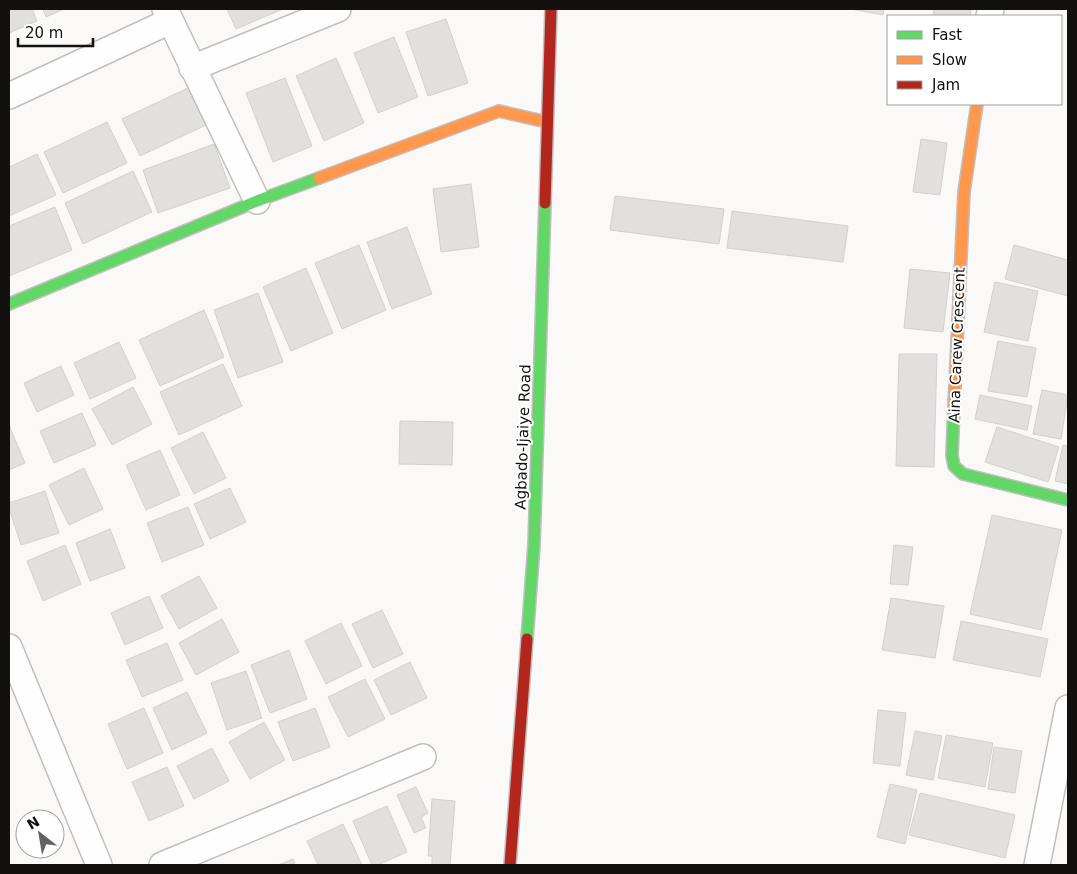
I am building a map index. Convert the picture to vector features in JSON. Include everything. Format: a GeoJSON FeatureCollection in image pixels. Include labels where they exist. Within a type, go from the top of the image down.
{"type":"FeatureCollection","features":[{"type":"Feature","properties":{"kind":"street"},"geometry":{"type":"LineString","coordinates":[[192,68],[338,9]]}},
{"type":"Feature","properties":{"kind":"street","name":"Agbado-Ijaiye Road"},"geometry":{"type":"LineString","coordinates":[[510,865],[534,545],[551,9]]}},
{"type":"Feature","properties":{"kind":"street"},"geometry":{"type":"LineString","coordinates":[[9,96],[168,15],[258,201]]}},
{"type":"Feature","properties":{"kind":"street","name":"Aina Carew Crescent"},"geometry":{"type":"LineString","coordinates":[[976,105],[964,192],[952,455],[954,466],[963,474],[1068,500]]}},
{"type":"Feature","properties":{"kind":"street"},"geometry":{"type":"LineString","coordinates":[[9,304],[258,201],[499,112],[548,122]]}},
{"type":"Feature","properties":{"kind":"street"},"geometry":{"type":"LineString","coordinates":[[9,647],[99,865]]}},
{"type":"Feature","properties":{"kind":"street"},"geometry":{"type":"LineString","coordinates":[[1037,865],[1068,708]]}},
{"type":"Feature","properties":{"kind":"street"},"geometry":{"type":"LineString","coordinates":[[162,865],[424,757]]}},
{"type":"Feature","properties":{"kind":"building"},"geometry":{"type":"Polygon","coordinates":[[[9,9],[32,9],[37,21],[9,33],[9,9]]]}},
{"type":"Feature","properties":{"kind":"building"},"geometry":{"type":"Polygon","coordinates":[[[43,9],[64,9],[46,17],[43,9]]]}},
{"type":"Feature","properties":{"kind":"building"},"geometry":{"type":"Polygon","coordinates":[[[227,9],[283,9],[236,29],[227,9]]]}},
{"type":"Feature","properties":{"kind":"building"},"geometry":{"type":"Polygon","coordinates":[[[851,9],[884,9],[883,15],[851,9]]]}},
{"type":"Feature","properties":{"kind":"building"},"geometry":{"type":"Polygon","coordinates":[[[934,9],[971,9],[970,15],[933,15],[934,9]]]}},
{"type":"Feature","properties":{"kind":"building"},"geometry":{"type":"Polygon","coordinates":[[[446,19],[468,83],[428,96],[406,32],[446,19]]]}},
{"type":"Feature","properties":{"kind":"building"},"geometry":{"type":"Polygon","coordinates":[[[394,37],[418,97],[378,113],[354,53],[394,37]]]}},
{"type":"Feature","properties":{"kind":"building"},"geometry":{"type":"Polygon","coordinates":[[[336,58],[364,123],[324,141],[296,76],[336,58]]]}},
{"type":"Feature","properties":{"kind":"building"},"geometry":{"type":"Polygon","coordinates":[[[285,78],[312,146],[273,162],[246,93],[285,78]]]}},
{"type":"Feature","properties":{"kind":"building"},"geometry":{"type":"Polygon","coordinates":[[[188,88],[206,125],[140,156],[122,119],[188,88]]]}},
{"type":"Feature","properties":{"kind":"building"},"geometry":{"type":"Polygon","coordinates":[[[107,122],[127,163],[63,193],[44,152],[107,122]]]}},
{"type":"Feature","properties":{"kind":"building"},"geometry":{"type":"Polygon","coordinates":[[[921,139],[947,143],[940,195],[913,192],[921,139]]]}},
{"type":"Feature","properties":{"kind":"building"},"geometry":{"type":"Polygon","coordinates":[[[214,144],[230,188],[158,213],[143,170],[214,144]]]}},
{"type":"Feature","properties":{"kind":"building"},"geometry":{"type":"Polygon","coordinates":[[[37,154],[56,195],[9,216],[9,167],[37,154]]]}},
{"type":"Feature","properties":{"kind":"building"},"geometry":{"type":"Polygon","coordinates":[[[133,171],[152,212],[83,244],[65,203],[133,171]]]}},
{"type":"Feature","properties":{"kind":"building"},"geometry":{"type":"Polygon","coordinates":[[[471,184],[479,247],[441,252],[433,189],[471,184]]]}},
{"type":"Feature","properties":{"kind":"building"},"geometry":{"type":"Polygon","coordinates":[[[615,196],[724,209],[719,244],[610,230],[615,196]]]}},
{"type":"Feature","properties":{"kind":"building"},"geometry":{"type":"Polygon","coordinates":[[[55,207],[72,250],[9,276],[9,226],[55,207]]]}},
{"type":"Feature","properties":{"kind":"building"},"geometry":{"type":"Polygon","coordinates":[[[732,211],[848,226],[843,262],[727,248],[732,211]]]}},
{"type":"Feature","properties":{"kind":"building"},"geometry":{"type":"Polygon","coordinates":[[[407,227],[432,294],[392,309],[367,242],[407,227]]]}},
{"type":"Feature","properties":{"kind":"building"},"geometry":{"type":"Polygon","coordinates":[[[359,245],[386,310],[342,329],[315,263],[359,245]]]}},
{"type":"Feature","properties":{"kind":"building"},"geometry":{"type":"Polygon","coordinates":[[[1014,245],[1068,260],[1068,296],[1005,279],[1014,245]]]}},
{"type":"Feature","properties":{"kind":"building"},"geometry":{"type":"Polygon","coordinates":[[[306,268],[333,333],[291,351],[263,287],[306,268]]]}},
{"type":"Feature","properties":{"kind":"building"},"geometry":{"type":"Polygon","coordinates":[[[910,269],[950,273],[943,332],[904,328],[910,269]]]}},
{"type":"Feature","properties":{"kind":"building"},"geometry":{"type":"Polygon","coordinates":[[[995,282],[1038,291],[1028,341],[984,332],[995,282]]]}},
{"type":"Feature","properties":{"kind":"building"},"geometry":{"type":"Polygon","coordinates":[[[258,293],[283,362],[238,378],[214,310],[258,293]]]}},
{"type":"Feature","properties":{"kind":"building"},"geometry":{"type":"Polygon","coordinates":[[[204,310],[224,357],[160,386],[139,340],[204,310]]]}},
{"type":"Feature","properties":{"kind":"building"},"geometry":{"type":"Polygon","coordinates":[[[998,341],[1036,348],[1027,397],[988,391],[998,341]]]}},
{"type":"Feature","properties":{"kind":"building"},"geometry":{"type":"Polygon","coordinates":[[[119,342],[136,378],[90,399],[74,363],[119,342]]]}},
{"type":"Feature","properties":{"kind":"building"},"geometry":{"type":"Polygon","coordinates":[[[899,354],[937,354],[934,467],[896,466],[899,354]]]}},
{"type":"Feature","properties":{"kind":"building"},"geometry":{"type":"Polygon","coordinates":[[[223,364],[242,406],[179,435],[160,392],[223,364]]]}},
{"type":"Feature","properties":{"kind":"building"},"geometry":{"type":"Polygon","coordinates":[[[61,366],[74,395],[37,412],[24,383],[61,366]]]}},
{"type":"Feature","properties":{"kind":"building"},"geometry":{"type":"Polygon","coordinates":[[[133,387],[152,424],[112,445],[92,409],[133,387]]]}},
{"type":"Feature","properties":{"kind":"building"},"geometry":{"type":"Polygon","coordinates":[[[1042,390],[1068,395],[1061,439],[1033,434],[1042,390]]]}},
{"type":"Feature","properties":{"kind":"building"},"geometry":{"type":"Polygon","coordinates":[[[980,395],[1032,406],[1027,430],[975,419],[980,395]]]}},
{"type":"Feature","properties":{"kind":"building"},"geometry":{"type":"Polygon","coordinates":[[[82,413],[96,445],[54,463],[40,431],[82,413]]]}},
{"type":"Feature","properties":{"kind":"building"},"geometry":{"type":"Polygon","coordinates":[[[400,421],[453,422],[452,465],[399,464],[400,421]]]}},
{"type":"Feature","properties":{"kind":"building"},"geometry":{"type":"Polygon","coordinates":[[[9,425],[25,463],[9,470],[9,425]]]}},
{"type":"Feature","properties":{"kind":"building"},"geometry":{"type":"Polygon","coordinates":[[[997,427],[1059,447],[1048,482],[985,462],[997,427]]]}},
{"type":"Feature","properties":{"kind":"building"},"geometry":{"type":"Polygon","coordinates":[[[203,432],[226,478],[194,494],[171,448],[203,432]]]}},
{"type":"Feature","properties":{"kind":"building"},"geometry":{"type":"Polygon","coordinates":[[[1063,445],[1068,446],[1068,484],[1055,481],[1063,445]]]}},
{"type":"Feature","properties":{"kind":"building"},"geometry":{"type":"Polygon","coordinates":[[[160,450],[180,495],[146,510],[126,465],[160,450]]]}},
{"type":"Feature","properties":{"kind":"building"},"geometry":{"type":"Polygon","coordinates":[[[84,468],[103,509],[69,525],[49,485],[84,468]]]}},
{"type":"Feature","properties":{"kind":"building"},"geometry":{"type":"Polygon","coordinates":[[[230,488],[246,522],[210,539],[194,504],[230,488]]]}},
{"type":"Feature","properties":{"kind":"building"},"geometry":{"type":"Polygon","coordinates":[[[45,491],[59,533],[21,545],[9,503],[45,491]]]}},
{"type":"Feature","properties":{"kind":"building"},"geometry":{"type":"Polygon","coordinates":[[[188,507],[204,545],[162,562],[147,523],[188,507]]]}},
{"type":"Feature","properties":{"kind":"building"},"geometry":{"type":"Polygon","coordinates":[[[992,515],[1062,530],[1041,630],[970,614],[992,515]]]}},
{"type":"Feature","properties":{"kind":"building"},"geometry":{"type":"Polygon","coordinates":[[[110,529],[125,568],[90,581],[76,543],[110,529]]]}},
{"type":"Feature","properties":{"kind":"building"},"geometry":{"type":"Polygon","coordinates":[[[65,545],[81,584],[43,601],[27,561],[65,545]]]}},
{"type":"Feature","properties":{"kind":"building"},"geometry":{"type":"Polygon","coordinates":[[[894,545],[913,547],[908,585],[890,584],[894,545]]]}},
{"type":"Feature","properties":{"kind":"building"},"geometry":{"type":"Polygon","coordinates":[[[199,576],[217,608],[179,629],[161,596],[199,576]]]}},
{"type":"Feature","properties":{"kind":"building"},"geometry":{"type":"Polygon","coordinates":[[[149,596],[163,628],[125,645],[111,613],[149,596]]]}},
{"type":"Feature","properties":{"kind":"building"},"geometry":{"type":"Polygon","coordinates":[[[891,598],[944,606],[935,658],[882,650],[891,598]]]}},
{"type":"Feature","properties":{"kind":"building"},"geometry":{"type":"Polygon","coordinates":[[[382,610],[403,654],[373,668],[352,624],[382,610]]]}},
{"type":"Feature","properties":{"kind":"building"},"geometry":{"type":"Polygon","coordinates":[[[222,619],[239,652],[196,675],[179,643],[222,619]]]}},
{"type":"Feature","properties":{"kind":"building"},"geometry":{"type":"Polygon","coordinates":[[[961,621],[1048,639],[1040,677],[953,660],[961,621]]]}},
{"type":"Feature","properties":{"kind":"building"},"geometry":{"type":"Polygon","coordinates":[[[341,623],[362,666],[326,684],[305,641],[341,623]]]}},
{"type":"Feature","properties":{"kind":"building"},"geometry":{"type":"Polygon","coordinates":[[[167,643],[183,680],[142,697],[126,660],[167,643]]]}},
{"type":"Feature","properties":{"kind":"building"},"geometry":{"type":"Polygon","coordinates":[[[289,650],[307,699],[270,713],[251,665],[289,650]]]}},
{"type":"Feature","properties":{"kind":"building"},"geometry":{"type":"Polygon","coordinates":[[[410,662],[427,698],[391,715],[374,680],[410,662]]]}},
{"type":"Feature","properties":{"kind":"building"},"geometry":{"type":"Polygon","coordinates":[[[246,671],[262,718],[227,730],[211,683],[246,671]]]}},
{"type":"Feature","properties":{"kind":"building"},"geometry":{"type":"Polygon","coordinates":[[[365,679],[385,719],[348,737],[328,697],[365,679]]]}},
{"type":"Feature","properties":{"kind":"building"},"geometry":{"type":"Polygon","coordinates":[[[187,692],[207,733],[172,750],[153,708],[187,692]]]}},
{"type":"Feature","properties":{"kind":"building"},"geometry":{"type":"Polygon","coordinates":[[[144,708],[163,753],[127,769],[108,724],[144,708]]]}},
{"type":"Feature","properties":{"kind":"building"},"geometry":{"type":"Polygon","coordinates":[[[315,708],[330,747],[293,761],[278,722],[315,708]]]}},
{"type":"Feature","properties":{"kind":"building"},"geometry":{"type":"Polygon","coordinates":[[[878,710],[906,713],[900,766],[873,763],[878,710]]]}},
{"type":"Feature","properties":{"kind":"building"},"geometry":{"type":"Polygon","coordinates":[[[264,722],[285,760],[250,779],[229,742],[264,722]]]}},
{"type":"Feature","properties":{"kind":"building"},"geometry":{"type":"Polygon","coordinates":[[[915,731],[942,736],[933,780],[906,775],[915,731]]]}},
{"type":"Feature","properties":{"kind":"building"},"geometry":{"type":"Polygon","coordinates":[[[946,735],[993,743],[985,787],[938,778],[946,735]]]}},
{"type":"Feature","properties":{"kind":"building"},"geometry":{"type":"Polygon","coordinates":[[[994,747],[1022,751],[1015,793],[988,789],[994,747]]]}},
{"type":"Feature","properties":{"kind":"building"},"geometry":{"type":"Polygon","coordinates":[[[212,748],[229,781],[194,799],[177,766],[212,748]]]}},
{"type":"Feature","properties":{"kind":"building"},"geometry":{"type":"Polygon","coordinates":[[[167,767],[184,806],[149,821],[132,782],[167,767]]]}},
{"type":"Feature","properties":{"kind":"building"},"geometry":{"type":"Polygon","coordinates":[[[890,784],[917,790],[905,844],[877,837],[890,784]]]}},
{"type":"Feature","properties":{"kind":"building"},"geometry":{"type":"Polygon","coordinates":[[[416,787],[428,813],[421,817],[426,828],[414,833],[397,795],[416,787]]]}},
{"type":"Feature","properties":{"kind":"building"},"geometry":{"type":"Polygon","coordinates":[[[920,793],[1015,815],[1005,858],[909,835],[920,793]]]}},
{"type":"Feature","properties":{"kind":"building"},"geometry":{"type":"Polygon","coordinates":[[[432,799],[455,801],[450,865],[432,865],[432,856],[428,856],[432,799]]]}},
{"type":"Feature","properties":{"kind":"building"},"geometry":{"type":"Polygon","coordinates":[[[387,806],[407,852],[378,865],[372,865],[353,821],[387,806]]]}},
{"type":"Feature","properties":{"kind":"building"},"geometry":{"type":"Polygon","coordinates":[[[343,824],[362,865],[318,865],[307,841],[343,824]]]}},
{"type":"Feature","properties":{"kind":"building"},"geometry":{"type":"Polygon","coordinates":[[[293,859],[295,865],[278,865],[293,859]]]}},
{"type":"Feature","properties":{"kind":"traffic: fast"},"geometry":{"type":"LineString","coordinates":[[9,304],[257,201],[319,178]]}},
{"type":"Feature","properties":{"kind":"traffic: fast"},"geometry":{"type":"LineString","coordinates":[[527,639],[534,545],[545,203]]}},
{"type":"Feature","properties":{"kind":"traffic: fast"},"geometry":{"type":"LineString","coordinates":[[954,407],[952,455],[954,466],[963,474],[1068,500]]}},
{"type":"Feature","properties":{"kind":"traffic: slow"},"geometry":{"type":"LineString","coordinates":[[954,407],[964,192],[977,105]]}},
{"type":"Feature","properties":{"kind":"traffic: slow"},"geometry":{"type":"LineString","coordinates":[[319,178],[499,111],[547,122]]}},
{"type":"Feature","properties":{"kind":"traffic: jam"},"geometry":{"type":"LineString","coordinates":[[545,203],[551,9]]}},
{"type":"Feature","properties":{"kind":"traffic: jam"},"geometry":{"type":"LineString","coordinates":[[510,865],[527,639]]}}]}
